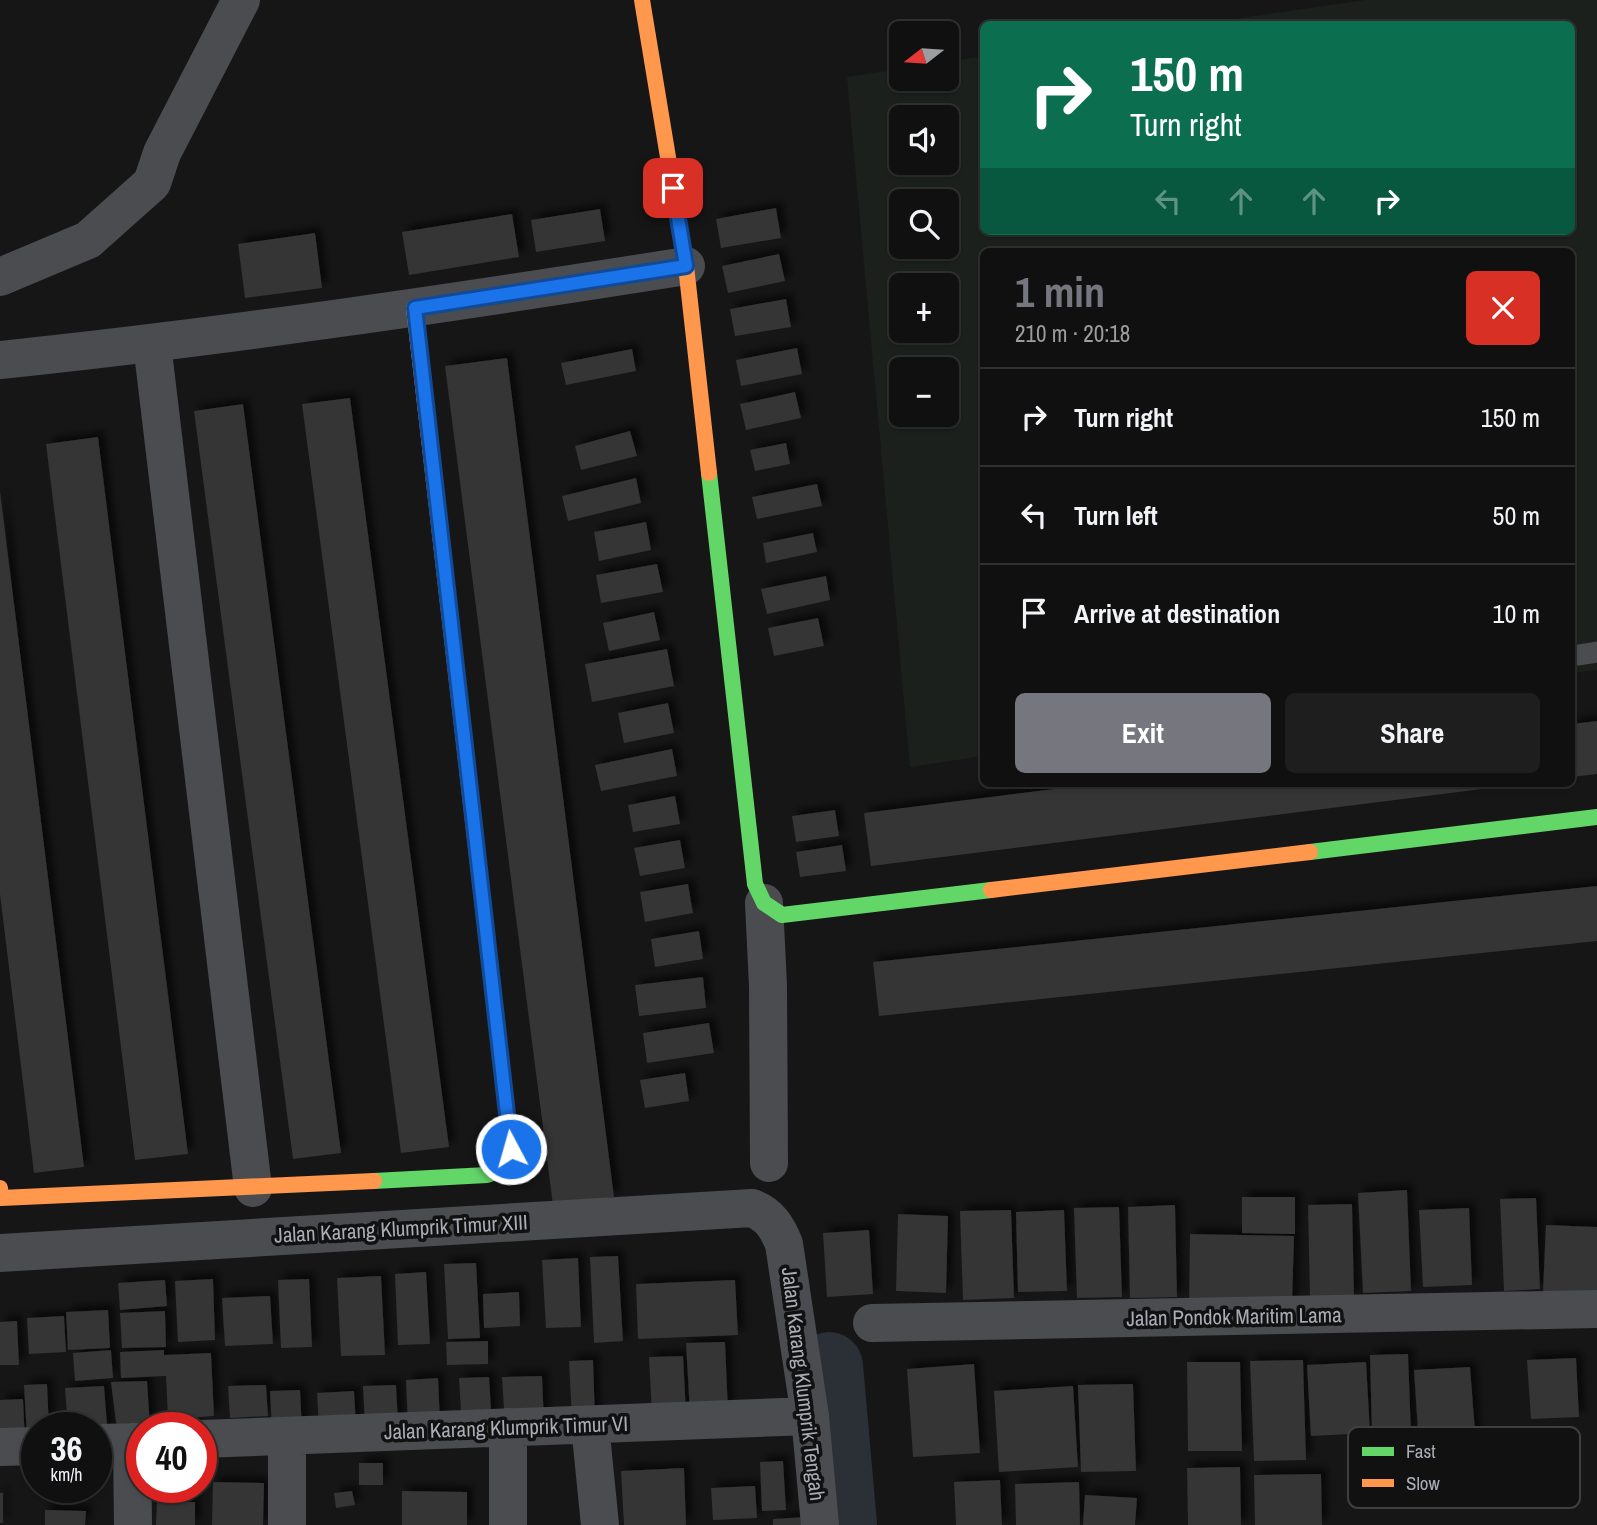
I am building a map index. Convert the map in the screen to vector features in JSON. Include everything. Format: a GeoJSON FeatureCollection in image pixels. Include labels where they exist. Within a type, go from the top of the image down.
{"type":"FeatureCollection","features":[{"type":"Feature","properties":{"kind":"street"},"geometry":{"type":"LineString","coordinates":[[0,277],[88,240],[157,168],[241,0]]}},
{"type":"Feature","properties":{"kind":"street"},"geometry":{"type":"LineString","coordinates":[[642,0],[686,266],[755,884],[764,903],[768,986],[769,1163]]}},
{"type":"Feature","properties":{"kind":"street"},"geometry":{"type":"LineString","coordinates":[[0,360],[152,344],[415,308],[686,266]]}},
{"type":"Feature","properties":{"kind":"street"},"geometry":{"type":"LineString","coordinates":[[0,1188],[1,1198],[487,1175],[503,1169],[511,1149],[415,308]]}},
{"type":"Feature","properties":{"kind":"street"},"geometry":{"type":"LineString","coordinates":[[152,344],[253,1188]]}},
{"type":"Feature","properties":{"kind":"street"},"geometry":{"type":"LineString","coordinates":[[764,903],[782,915],[1597,817]]}},
{"type":"Feature","properties":{"kind":"street","name":"Jalan Karang Klumprik Timur XIII"},"geometry":{"type":"LineString","coordinates":[[0,1253],[752,1208],[764,1212],[777,1227],[784,1244]]}},
{"type":"Feature","properties":{"kind":"street","name":"Jalan Karang Klumprik Tengah"},"geometry":{"type":"LineString","coordinates":[[784,1244],[810,1416],[820,1525]]}},
{"type":"Feature","properties":{"kind":"street","name":"Jalan Pondok Maritim Lama"},"geometry":{"type":"LineString","coordinates":[[872,1323],[1597,1309]]}},
{"type":"Feature","properties":{"kind":"street","name":"Jalan Karang Klumprik Timur VI"},"geometry":{"type":"LineString","coordinates":[[217,1438],[810,1416]]}},
{"type":"Feature","properties":{"kind":"street"},"geometry":{"type":"LineString","coordinates":[[590,1424],[600,1525]]}},
{"type":"Feature","properties":{"kind":"street"},"geometry":{"type":"LineString","coordinates":[[508,1427],[508,1525]]}},
{"type":"Feature","properties":{"kind":"street"},"geometry":{"type":"LineString","coordinates":[[286,1436],[287,1525]]}},
{"type":"Feature","properties":{"kind":"street"},"geometry":{"type":"LineString","coordinates":[[123,1442],[133,1525]]}},
{"type":"Feature","properties":{"kind":"street"},"geometry":{"type":"LineString","coordinates":[[0,1447],[21,1446]]}},
{"type":"Feature","properties":{"kind":"lane"},"geometry":{"type":"LineString","coordinates":[[1575,656],[1597,653]]}},
{"type":"Feature","properties":{"kind":"shaded area"},"geometry":{"type":"Polygon","coordinates":[[[1365,0],[1597,0],[1597,670],[1575,673],[1575,248],[980,248],[980,756],[910,767],[847,77],[889,71],[889,91],[959,91],[959,60],[980,56],[980,235],[1575,235],[1575,21],[1221,21],[1365,0]]]}},
{"type":"Feature","properties":{"kind":"building"},"geometry":{"type":"Polygon","coordinates":[[[776,208],[781,238],[721,248],[716,219],[776,208]]]}},
{"type":"Feature","properties":{"kind":"building"},"geometry":{"type":"Polygon","coordinates":[[[600,209],[605,241],[536,252],[531,220],[600,209]]]}},
{"type":"Feature","properties":{"kind":"building"},"geometry":{"type":"Polygon","coordinates":[[[512,214],[519,257],[409,275],[402,232],[512,214]]]}},
{"type":"Feature","properties":{"kind":"building"},"geometry":{"type":"Polygon","coordinates":[[[315,233],[322,288],[245,298],[238,244],[315,233]]]}},
{"type":"Feature","properties":{"kind":"building"},"geometry":{"type":"Polygon","coordinates":[[[779,254],[785,281],[728,293],[722,266],[779,254]]]}},
{"type":"Feature","properties":{"kind":"building"},"geometry":{"type":"Polygon","coordinates":[[[786,299],[791,327],[735,336],[730,309],[786,299]]]}},
{"type":"Feature","properties":{"kind":"building"},"geometry":{"type":"Polygon","coordinates":[[[797,348],[802,374],[741,386],[736,360],[797,348]]]}},
{"type":"Feature","properties":{"kind":"building"},"geometry":{"type":"Polygon","coordinates":[[[632,349],[636,371],[566,385],[561,363],[632,349]]]}},
{"type":"Feature","properties":{"kind":"building"},"geometry":{"type":"Polygon","coordinates":[[[507,358],[614,1197],[553,1205],[445,366],[507,358]]]}},
{"type":"Feature","properties":{"kind":"building"},"geometry":{"type":"Polygon","coordinates":[[[795,392],[801,418],[746,430],[740,404],[795,392]]]}},
{"type":"Feature","properties":{"kind":"building"},"geometry":{"type":"Polygon","coordinates":[[[350,398],[449,1147],[401,1153],[302,404],[350,398]]]}},
{"type":"Feature","properties":{"kind":"building"},"geometry":{"type":"Polygon","coordinates":[[[243,404],[341,1153],[293,1159],[194,411],[243,404]]]}},
{"type":"Feature","properties":{"kind":"building"},"geometry":{"type":"Polygon","coordinates":[[[630,431],[637,456],[581,470],[575,446],[630,431]]]}},
{"type":"Feature","properties":{"kind":"building"},"geometry":{"type":"Polygon","coordinates":[[[98,437],[188,1154],[135,1160],[46,444],[98,437]]]}},
{"type":"Feature","properties":{"kind":"building"},"geometry":{"type":"Polygon","coordinates":[[[786,443],[790,464],[755,471],[750,450],[786,443]]]}},
{"type":"Feature","properties":{"kind":"building"},"geometry":{"type":"Polygon","coordinates":[[[636,478],[641,503],[568,521],[562,496],[636,478]]]}},
{"type":"Feature","properties":{"kind":"building"},"geometry":{"type":"Polygon","coordinates":[[[817,484],[822,506],[757,519],[752,497],[817,484]]]}},
{"type":"Feature","properties":{"kind":"building"},"geometry":{"type":"Polygon","coordinates":[[[0,491],[84,1167],[34,1173],[0,894],[0,491]]]}},
{"type":"Feature","properties":{"kind":"building"},"geometry":{"type":"Polygon","coordinates":[[[646,522],[651,550],[599,561],[594,532],[646,522]]]}},
{"type":"Feature","properties":{"kind":"building"},"geometry":{"type":"Polygon","coordinates":[[[813,533],[817,552],[766,563],[763,543],[813,533]]]}},
{"type":"Feature","properties":{"kind":"building"},"geometry":{"type":"Polygon","coordinates":[[[657,564],[663,592],[601,603],[596,575],[657,564]]]}},
{"type":"Feature","properties":{"kind":"building"},"geometry":{"type":"Polygon","coordinates":[[[826,576],[830,600],[767,614],[761,589],[826,576]]]}},
{"type":"Feature","properties":{"kind":"building"},"geometry":{"type":"Polygon","coordinates":[[[654,612],[660,640],[609,651],[603,623],[654,612]]]}},
{"type":"Feature","properties":{"kind":"building"},"geometry":{"type":"Polygon","coordinates":[[[818,618],[824,646],[774,656],[768,628],[818,618]]]}},
{"type":"Feature","properties":{"kind":"building"},"geometry":{"type":"Polygon","coordinates":[[[667,649],[674,686],[592,702],[585,664],[667,649]]]}},
{"type":"Feature","properties":{"kind":"building"},"geometry":{"type":"Polygon","coordinates":[[[668,703],[674,733],[624,743],[618,713],[668,703]]]}},
{"type":"Feature","properties":{"kind":"building"},"geometry":{"type":"Polygon","coordinates":[[[1597,721],[1597,774],[1575,777],[1575,724],[1597,721]]]}},
{"type":"Feature","properties":{"kind":"building"},"geometry":{"type":"Polygon","coordinates":[[[672,749],[677,776],[601,791],[595,765],[672,749]]]}},
{"type":"Feature","properties":{"kind":"building"},"geometry":{"type":"Polygon","coordinates":[[[1070,787],[1498,787],[871,866],[864,813],[1070,787]]]}},
{"type":"Feature","properties":{"kind":"building"},"geometry":{"type":"Polygon","coordinates":[[[675,796],[680,824],[633,832],[628,805],[675,796]]]}},
{"type":"Feature","properties":{"kind":"building"},"geometry":{"type":"Polygon","coordinates":[[[835,810],[839,836],[796,842],[792,816],[835,810]]]}},
{"type":"Feature","properties":{"kind":"building"},"geometry":{"type":"Polygon","coordinates":[[[680,840],[685,868],[640,876],[634,848],[680,840]]]}},
{"type":"Feature","properties":{"kind":"building"},"geometry":{"type":"Polygon","coordinates":[[[842,845],[846,871],[800,877],[796,852],[842,845]]]}},
{"type":"Feature","properties":{"kind":"building"},"geometry":{"type":"Polygon","coordinates":[[[688,884],[693,913],[645,922],[640,892],[688,884]]]}},
{"type":"Feature","properties":{"kind":"building"},"geometry":{"type":"Polygon","coordinates":[[[1597,886],[1597,941],[879,1016],[873,962],[1597,886]]]}},
{"type":"Feature","properties":{"kind":"building"},"geometry":{"type":"Polygon","coordinates":[[[699,931],[703,959],[655,967],[651,939],[699,931]]]}},
{"type":"Feature","properties":{"kind":"building"},"geometry":{"type":"Polygon","coordinates":[[[703,977],[706,1008],[639,1016],[635,985],[703,977]]]}},
{"type":"Feature","properties":{"kind":"building"},"geometry":{"type":"Polygon","coordinates":[[[709,1023],[714,1053],[647,1063],[643,1033],[709,1023]]]}},
{"type":"Feature","properties":{"kind":"building"},"geometry":{"type":"Polygon","coordinates":[[[685,1073],[689,1101],[645,1108],[640,1080],[685,1073]]]}},
{"type":"Feature","properties":{"kind":"building"},"geometry":{"type":"Polygon","coordinates":[[[1407,1190],[1411,1291],[1363,1293],[1358,1193],[1407,1190]]]}},
{"type":"Feature","properties":{"kind":"building"},"geometry":{"type":"Polygon","coordinates":[[[1242,1197],[1295,1197],[1295,1234],[1242,1233],[1242,1197]]]}},
{"type":"Feature","properties":{"kind":"building"},"geometry":{"type":"Polygon","coordinates":[[[1536,1198],[1540,1289],[1504,1291],[1500,1199],[1536,1198]]]}},
{"type":"Feature","properties":{"kind":"building"},"geometry":{"type":"Polygon","coordinates":[[[1352,1204],[1354,1297],[1310,1297],[1308,1205],[1352,1204]]]}},
{"type":"Feature","properties":{"kind":"building"},"geometry":{"type":"Polygon","coordinates":[[[1175,1205],[1177,1297],[1130,1298],[1128,1207],[1175,1205]]]}},
{"type":"Feature","properties":{"kind":"building"},"geometry":{"type":"Polygon","coordinates":[[[1119,1207],[1122,1297],[1077,1298],[1074,1208],[1119,1207]]]}},
{"type":"Feature","properties":{"kind":"building"},"geometry":{"type":"Polygon","coordinates":[[[1469,1208],[1472,1285],[1423,1287],[1419,1210],[1469,1208]]]}},
{"type":"Feature","properties":{"kind":"building"},"geometry":{"type":"Polygon","coordinates":[[[1011,1210],[1014,1298],[963,1300],[960,1211],[1011,1210]]]}},
{"type":"Feature","properties":{"kind":"building"},"geometry":{"type":"Polygon","coordinates":[[[1064,1210],[1067,1291],[1018,1292],[1016,1212],[1064,1210]]]}},
{"type":"Feature","properties":{"kind":"building"},"geometry":{"type":"Polygon","coordinates":[[[898,1214],[948,1216],[946,1293],[896,1291],[898,1214]]]}},
{"type":"Feature","properties":{"kind":"building"},"geometry":{"type":"Polygon","coordinates":[[[1546,1225],[1597,1227],[1597,1294],[1543,1292],[1546,1225]]]}},
{"type":"Feature","properties":{"kind":"building"},"geometry":{"type":"Polygon","coordinates":[[[869,1230],[873,1294],[827,1297],[823,1233],[869,1230]]]}},
{"type":"Feature","properties":{"kind":"building"},"geometry":{"type":"Polygon","coordinates":[[[1190,1234],[1294,1236],[1292,1305],[1189,1303],[1190,1234]]]}},
{"type":"Feature","properties":{"kind":"building"},"geometry":{"type":"Polygon","coordinates":[[[618,1256],[623,1341],[594,1343],[590,1257],[618,1256]]]}},
{"type":"Feature","properties":{"kind":"building"},"geometry":{"type":"Polygon","coordinates":[[[578,1258],[581,1327],[546,1328],[542,1260],[578,1258]]]}},
{"type":"Feature","properties":{"kind":"building"},"geometry":{"type":"Polygon","coordinates":[[[476,1263],[480,1338],[448,1339],[444,1264],[476,1263]]]}},
{"type":"Feature","properties":{"kind":"building"},"geometry":{"type":"Polygon","coordinates":[[[426,1272],[430,1344],[398,1345],[395,1274],[426,1272]]]}},
{"type":"Feature","properties":{"kind":"building"},"geometry":{"type":"Polygon","coordinates":[[[381,1276],[385,1355],[341,1356],[337,1278],[381,1276]]]}},
{"type":"Feature","properties":{"kind":"building"},"geometry":{"type":"Polygon","coordinates":[[[213,1279],[215,1340],[178,1342],[175,1281],[213,1279]]]}},
{"type":"Feature","properties":{"kind":"building"},"geometry":{"type":"Polygon","coordinates":[[[309,1279],[312,1347],[281,1348],[278,1280],[309,1279]]]}},
{"type":"Feature","properties":{"kind":"building"},"geometry":{"type":"Polygon","coordinates":[[[165,1280],[167,1306],[120,1310],[118,1283],[165,1280]]]}},
{"type":"Feature","properties":{"kind":"building"},"geometry":{"type":"Polygon","coordinates":[[[735,1280],[738,1335],[638,1339],[636,1284],[735,1280]]]}},
{"type":"Feature","properties":{"kind":"building"},"geometry":{"type":"Polygon","coordinates":[[[519,1292],[520,1326],[484,1328],[483,1294],[519,1292]]]}},
{"type":"Feature","properties":{"kind":"building"},"geometry":{"type":"Polygon","coordinates":[[[270,1296],[273,1344],[225,1346],[222,1298],[270,1296]]]}},
{"type":"Feature","properties":{"kind":"building"},"geometry":{"type":"Polygon","coordinates":[[[108,1310],[110,1348],[68,1350],[66,1312],[108,1310]]]}},
{"type":"Feature","properties":{"kind":"building"},"geometry":{"type":"Polygon","coordinates":[[[165,1311],[166,1347],[122,1348],[120,1313],[165,1311]]]}},
{"type":"Feature","properties":{"kind":"building"},"geometry":{"type":"Polygon","coordinates":[[[64,1316],[66,1352],[29,1354],[27,1318],[64,1316]]]}},
{"type":"Feature","properties":{"kind":"building"},"geometry":{"type":"Polygon","coordinates":[[[17,1321],[19,1365],[0,1365],[0,1322],[17,1321]]]}},
{"type":"Feature","properties":{"kind":"building"},"geometry":{"type":"Polygon","coordinates":[[[488,1341],[488,1364],[447,1365],[446,1342],[488,1341]]]}},
{"type":"Feature","properties":{"kind":"building"},"geometry":{"type":"Polygon","coordinates":[[[725,1342],[728,1412],[690,1413],[686,1343],[725,1342]]]}},
{"type":"Feature","properties":{"kind":"building"},"geometry":{"type":"Polygon","coordinates":[[[111,1350],[113,1378],[75,1381],[73,1353],[111,1350]]]}},
{"type":"Feature","properties":{"kind":"building"},"geometry":{"type":"Polygon","coordinates":[[[164,1350],[164,1355],[211,1353],[214,1412],[168,1412],[166,1376],[121,1378],[120,1352],[164,1350]]]}},
{"type":"Feature","properties":{"kind":"building"},"geometry":{"type":"Polygon","coordinates":[[[1408,1354],[1411,1427],[1372,1427],[1370,1355],[1408,1354]]]}},
{"type":"Feature","properties":{"kind":"building"},"geometry":{"type":"Polygon","coordinates":[[[683,1356],[686,1413],[652,1414],[649,1357],[683,1356]]]}},
{"type":"Feature","properties":{"kind":"building"},"geometry":{"type":"Polygon","coordinates":[[[1576,1358],[1579,1417],[1531,1419],[1527,1360],[1576,1358]]]}},
{"type":"Feature","properties":{"kind":"building"},"geometry":{"type":"Polygon","coordinates":[[[593,1360],[595,1419],[572,1420],[569,1361],[593,1360]]]}},
{"type":"Feature","properties":{"kind":"building"},"geometry":{"type":"Polygon","coordinates":[[[1303,1360],[1306,1460],[1254,1461],[1250,1361],[1303,1360]]]}},
{"type":"Feature","properties":{"kind":"building"},"geometry":{"type":"Polygon","coordinates":[[[1187,1362],[1240,1362],[1242,1451],[1188,1451],[1187,1362]]]}},
{"type":"Feature","properties":{"kind":"building"},"geometry":{"type":"Polygon","coordinates":[[[1366,1362],[1370,1427],[1348,1427],[1348,1434],[1311,1436],[1307,1365],[1366,1362]]]}},
{"type":"Feature","properties":{"kind":"building"},"geometry":{"type":"Polygon","coordinates":[[[974,1364],[980,1453],[913,1457],[907,1369],[974,1364]]]}},
{"type":"Feature","properties":{"kind":"building"},"geometry":{"type":"Polygon","coordinates":[[[1470,1367],[1475,1427],[1418,1427],[1414,1370],[1470,1367]]]}},
{"type":"Feature","properties":{"kind":"building"},"geometry":{"type":"Polygon","coordinates":[[[542,1376],[544,1423],[505,1424],[502,1377],[542,1376]]]}},
{"type":"Feature","properties":{"kind":"building"},"geometry":{"type":"Polygon","coordinates":[[[489,1377],[492,1428],[462,1429],[459,1378],[489,1377]]]}},
{"type":"Feature","properties":{"kind":"building"},"geometry":{"type":"Polygon","coordinates":[[[438,1378],[440,1422],[408,1424],[406,1380],[438,1378]]]}},
{"type":"Feature","properties":{"kind":"building"},"geometry":{"type":"Polygon","coordinates":[[[147,1381],[149,1412],[126,1412],[126,1429],[117,1430],[111,1382],[147,1381]]]}},
{"type":"Feature","properties":{"kind":"building"},"geometry":{"type":"Polygon","coordinates":[[[47,1384],[48,1412],[26,1412],[24,1385],[47,1384]]]}},
{"type":"Feature","properties":{"kind":"building"},"geometry":{"type":"Polygon","coordinates":[[[1133,1384],[1136,1471],[1081,1472],[1078,1385],[1133,1384]]]}},
{"type":"Feature","properties":{"kind":"building"},"geometry":{"type":"Polygon","coordinates":[[[266,1385],[268,1416],[230,1418],[228,1386],[266,1385]]]}},
{"type":"Feature","properties":{"kind":"building"},"geometry":{"type":"Polygon","coordinates":[[[396,1385],[398,1422],[365,1423],[363,1386],[396,1385]]]}},
{"type":"Feature","properties":{"kind":"building"},"geometry":{"type":"Polygon","coordinates":[[[104,1386],[106,1412],[67,1412],[65,1388],[104,1386]]]}},
{"type":"Feature","properties":{"kind":"building"},"geometry":{"type":"Polygon","coordinates":[[[1073,1386],[1078,1467],[999,1472],[994,1391],[1073,1386]]]}},
{"type":"Feature","properties":{"kind":"building"},"geometry":{"type":"Polygon","coordinates":[[[300,1390],[302,1430],[272,1431],[270,1391],[300,1390]]]}},
{"type":"Feature","properties":{"kind":"building"},"geometry":{"type":"Polygon","coordinates":[[[354,1391],[356,1425],[319,1427],[317,1393],[354,1391]]]}},
{"type":"Feature","properties":{"kind":"building"},"geometry":{"type":"Polygon","coordinates":[[[23,1399],[21,1441],[0,1442],[0,1400],[23,1399]]]}},
{"type":"Feature","properties":{"kind":"building"},"geometry":{"type":"Polygon","coordinates":[[[783,1461],[786,1510],[762,1511],[760,1462],[783,1461]]]}},
{"type":"Feature","properties":{"kind":"building"},"geometry":{"type":"Polygon","coordinates":[[[359,1463],[383,1463],[383,1485],[359,1485],[359,1463]]]}},
{"type":"Feature","properties":{"kind":"building"},"geometry":{"type":"Polygon","coordinates":[[[1240,1467],[1241,1525],[1188,1525],[1187,1468],[1240,1467]]]}},
{"type":"Feature","properties":{"kind":"building"},"geometry":{"type":"Polygon","coordinates":[[[684,1468],[686,1525],[624,1525],[621,1471],[684,1468]]]}},
{"type":"Feature","properties":{"kind":"building"},"geometry":{"type":"Polygon","coordinates":[[[1321,1474],[1322,1525],[1255,1525],[1254,1475],[1321,1474]]]}},
{"type":"Feature","properties":{"kind":"building"},"geometry":{"type":"Polygon","coordinates":[[[1000,1480],[1002,1525],[956,1525],[954,1482],[1000,1480]]]}},
{"type":"Feature","properties":{"kind":"building"},"geometry":{"type":"Polygon","coordinates":[[[217,1482],[264,1483],[263,1525],[212,1525],[213,1503],[217,1503],[217,1482]]]}},
{"type":"Feature","properties":{"kind":"building"},"geometry":{"type":"Polygon","coordinates":[[[1079,1482],[1080,1525],[1016,1525],[1015,1484],[1079,1482]]]}},
{"type":"Feature","properties":{"kind":"building"},"geometry":{"type":"Polygon","coordinates":[[[755,1486],[757,1518],[713,1520],[711,1488],[755,1486]]]}},
{"type":"Feature","properties":{"kind":"building"},"geometry":{"type":"Polygon","coordinates":[[[352,1491],[355,1505],[336,1508],[334,1493],[352,1491]]]}},
{"type":"Feature","properties":{"kind":"building"},"geometry":{"type":"Polygon","coordinates":[[[402,1491],[467,1492],[467,1525],[402,1525],[402,1491]]]}},
{"type":"Feature","properties":{"kind":"building"},"geometry":{"type":"Polygon","coordinates":[[[0,1493],[3,1493],[3,1523],[0,1523],[0,1493]]]}},
{"type":"Feature","properties":{"kind":"building"},"geometry":{"type":"Polygon","coordinates":[[[1085,1495],[1137,1498],[1135,1525],[1083,1525],[1085,1495]]]}},
{"type":"Feature","properties":{"kind":"building"},"geometry":{"type":"Polygon","coordinates":[[[157,1503],[195,1503],[195,1525],[156,1525],[157,1503]]]}},
{"type":"Feature","properties":{"kind":"building"},"geometry":{"type":"Polygon","coordinates":[[[45,1510],[86,1511],[85,1525],[45,1525],[45,1510]]]}},
{"type":"Feature","properties":{"kind":"building"},"geometry":{"type":"Polygon","coordinates":[[[807,1517],[807,1525],[773,1525],[773,1519],[807,1517]]]}},
{"type":"Feature","properties":{"kind":"waterway"},"geometry":{"type":"LineString","coordinates":[[829,1366],[843,1525]]}},
{"type":"Feature","properties":{"kind":"traffic: fast"},"geometry":{"type":"LineString","coordinates":[[709,473],[755,884],[764,903],[782,915],[991,890]]}},
{"type":"Feature","properties":{"kind":"traffic: fast"},"geometry":{"type":"LineString","coordinates":[[1310,852],[1597,817]]}},
{"type":"Feature","properties":{"kind":"traffic: fast"},"geometry":{"type":"LineString","coordinates":[[374,1181],[487,1175],[503,1169],[511,1149],[478,864]]}},
{"type":"Feature","properties":{"kind":"traffic: slow"},"geometry":{"type":"LineString","coordinates":[[642,0],[686,266],[709,473]]}},
{"type":"Feature","properties":{"kind":"traffic: slow"},"geometry":{"type":"LineString","coordinates":[[414,308],[478,864]]}},
{"type":"Feature","properties":{"kind":"traffic: slow"},"geometry":{"type":"LineString","coordinates":[[991,890],[1310,852]]}},
{"type":"Feature","properties":{"kind":"traffic: slow"},"geometry":{"type":"LineString","coordinates":[[0,1188],[1,1198],[374,1181]]}},
{"type":"Feature","properties":{"kind":"route"},"geometry":{"type":"LineString","coordinates":[[511,1149],[415,308],[686,266],[673,188]]}}]}
